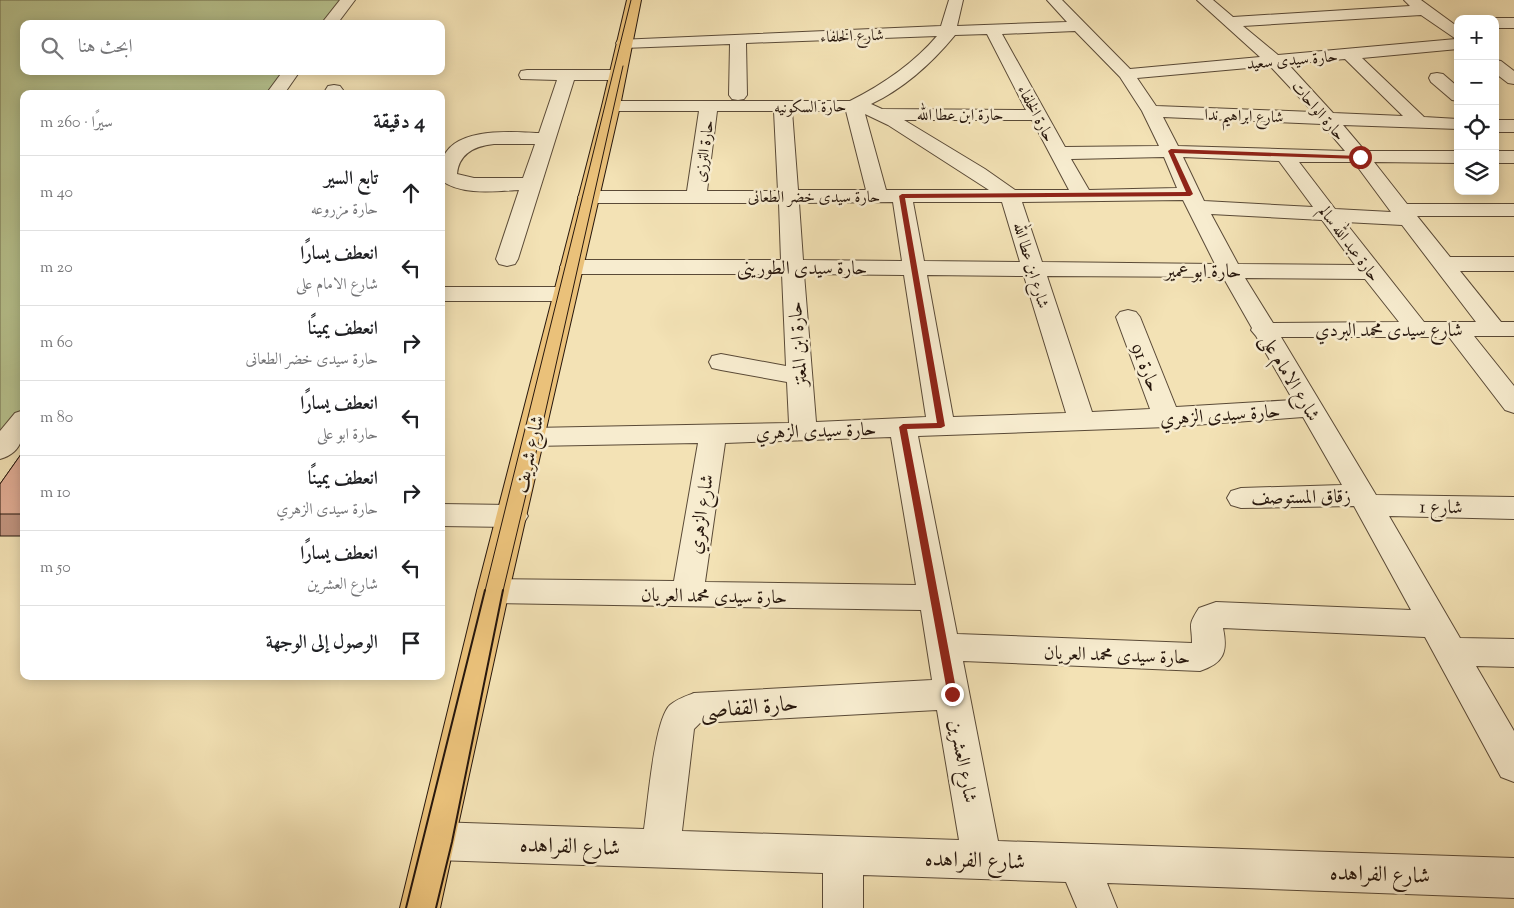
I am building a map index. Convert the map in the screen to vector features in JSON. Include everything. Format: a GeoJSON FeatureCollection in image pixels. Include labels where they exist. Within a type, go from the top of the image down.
{"type":"FeatureCollection","features":[{"type":"Feature","properties":{"kind":"main road","name":"شارع شريف"},"geometry":{"type":"LineString","coordinates":[[420,908],[564,294],[611,106],[634,0]]}},
{"type":"Feature","properties":{"kind":"street"},"geometry":{"type":"LineString","coordinates":[[332,20],[348,0]]}},
{"type":"Feature","properties":{"kind":"street","name":"حارة السكونيه"},"geometry":{"type":"LineString","coordinates":[[611,106],[852,106],[882,92],[933,51],[948,32],[949,21],[956,0]]}},
{"type":"Feature","properties":{"kind":"street","name":"شارع الامام على"},"geometry":{"type":"LineString","coordinates":[[1054,0],[1126,74],[1151,111],[1193,200],[1229,269],[1263,330],[1365,500],[1514,765]]}},
{"type":"Feature","properties":{"kind":"street","name":"حارة الواحات"},"geometry":{"type":"LineString","coordinates":[[1204,0],[1275,61],[1308,95],[1360,157],[1443,264],[1504,329]]}},
{"type":"Feature","properties":{"kind":"street"},"geometry":{"type":"LineString","coordinates":[[1411,0],[1454,33]]}},
{"type":"Feature","properties":{"kind":"street"},"geometry":{"type":"LineString","coordinates":[[1229,22],[1424,10]]}},
{"type":"Feature","properties":{"kind":"street"},"geometry":{"type":"LineString","coordinates":[[1441,22],[1454,22]]}},
{"type":"Feature","properties":{"kind":"street"},"geometry":{"type":"LineString","coordinates":[[1499,23],[1514,23]]}},
{"type":"Feature","properties":{"kind":"street","name":"شارع الخلفاء"},"geometry":{"type":"LineString","coordinates":[[624,43],[1080,26]]}},
{"type":"Feature","properties":{"kind":"street","name":"حارة الخلفاء"},"geometry":{"type":"LineString","coordinates":[[992,29],[1059,153],[1092,196],[1112,218]]}},
{"type":"Feature","properties":{"kind":"street"},"geometry":{"type":"LineString","coordinates":[[738,39],[738,95]]}},
{"type":"Feature","properties":{"kind":"street","name":"حارة سيدى سعيد"},"geometry":{"type":"LineString","coordinates":[[1126,74],[1454,44]]}},
{"type":"Feature","properties":{"kind":"street"},"geometry":{"type":"LineString","coordinates":[[1349,54],[1419,122]]}},
{"type":"Feature","properties":{"kind":"street"},"geometry":{"type":"LineString","coordinates":[[278,90],[289,75]]}},
{"type":"Feature","properties":{"kind":"street"},"geometry":{"type":"LineString","coordinates":[[527,75],[618,75]]}},
{"type":"Feature","properties":{"kind":"street"},"geometry":{"type":"LineString","coordinates":[[507,259],[567,75]]}},
{"type":"Feature","properties":{"kind":"street"},"geometry":{"type":"LineString","coordinates":[[1437,78],[1454,93]]}},
{"type":"Feature","properties":{"kind":"street","name":"حارة الترزى"},"geometry":{"type":"LineString","coordinates":[[696,196],[709,106]]}},
{"type":"Feature","properties":{"kind":"street"},"geometry":{"type":"LineString","coordinates":[[852,106],[861,130],[877,196]]}},
{"type":"Feature","properties":{"kind":"street","name":"شارع ابن عطا الله"},"geometry":{"type":"LineString","coordinates":[[852,106],[882,114],[978,173],[1010,196],[1082,422]]}},
{"type":"Feature","properties":{"kind":"street","name":"حارة ابن المعتز"},"geometry":{"type":"LineString","coordinates":[[783,107],[803,432]]}},
{"type":"Feature","properties":{"kind":"street","name":"شارع ابراهيم ندا"},"geometry":{"type":"LineString","coordinates":[[1151,111],[1454,124]]}},
{"type":"Feature","properties":{"kind":"street","name":"حارة ابن عطا الله"},"geometry":{"type":"LineString","coordinates":[[882,114],[1038,115]]}},
{"type":"Feature","properties":{"kind":"street"},"geometry":{"type":"LineString","coordinates":[[1499,126],[1514,126]]}},
{"type":"Feature","properties":{"kind":"street"},"geometry":{"type":"LineString","coordinates":[[531,184],[465,184],[452,179],[447,170],[456,151],[470,143],[488,138],[546,139]]}},
{"type":"Feature","properties":{"kind":"street"},"geometry":{"type":"LineString","coordinates":[[1059,153],[1171,151],[1285,156],[1454,157]]}},
{"type":"Feature","properties":{"kind":"street","name":"حارة عبد الله سالم"},"geometry":{"type":"LineString","coordinates":[[1285,156],[1371,272],[1417,329]]}},
{"type":"Feature","properties":{"kind":"street"},"geometry":{"type":"LineString","coordinates":[[1499,157],[1514,157]]}},
{"type":"Feature","properties":{"kind":"street"},"geometry":{"type":"LineString","coordinates":[[902,196],[941,426]]}},
{"type":"Feature","properties":{"kind":"street","name":"حارة سيدى خضر الطعانى"},"geometry":{"type":"LineString","coordinates":[[588,197],[1092,196],[1193,200],[1330,216],[1514,210]]}},
{"type":"Feature","properties":{"kind":"street"},"geometry":{"type":"LineString","coordinates":[[1443,264],[1514,264]]}},
{"type":"Feature","properties":{"kind":"street","name":"حارة سيدى الطورينى"},"geometry":{"type":"LineString","coordinates":[[571,267],[1034,269]]}},
{"type":"Feature","properties":{"kind":"street","name":"حارة ابو عمير"},"geometry":{"type":"LineString","coordinates":[[1034,269],[1229,269],[1371,272]]}},
{"type":"Feature","properties":{"kind":"street"},"geometry":{"type":"LineString","coordinates":[[445,294],[564,294]]}},
{"type":"Feature","properties":{"kind":"street","name":"حارة 91"},"geometry":{"type":"LineString","coordinates":[[1128,317],[1167,418]]}},
{"type":"Feature","properties":{"kind":"street"},"geometry":{"type":"LineString","coordinates":[[1456,329],[1514,404]]}},
{"type":"Feature","properties":{"kind":"street","name":"شارع سيدى محمد البردي"},"geometry":{"type":"LineString","coordinates":[[1263,330],[1504,329]]}},
{"type":"Feature","properties":{"kind":"street"},"geometry":{"type":"LineString","coordinates":[[721,362],[799,376]]}},
{"type":"Feature","properties":{"kind":"street","name":"حارة سيدى الزهري"},"geometry":{"type":"LineString","coordinates":[[532,437],[803,432],[1082,422],[1309,408]]}},
{"type":"Feature","properties":{"kind":"street"},"geometry":{"type":"LineString","coordinates":[[0,450],[20,424]]}},
{"type":"Feature","properties":{"kind":"street","name":"شارع العشرين"},"geometry":{"type":"LineString","coordinates":[[903,427],[982,859]]}},
{"type":"Feature","properties":{"kind":"street","name":"شارع الزهري"},"geometry":{"type":"LineString","coordinates":[[687,595],[713,433]]}},
{"type":"Feature","properties":{"kind":"street","name":"زقاق المستوصف"},"geometry":{"type":"LineString","coordinates":[[1241,498],[1365,500]]}},
{"type":"Feature","properties":{"kind":"street","name":"شارع 1"},"geometry":{"type":"LineString","coordinates":[[1365,500],[1514,508]]}},
{"type":"Feature","properties":{"kind":"street"},"geometry":{"type":"LineString","coordinates":[[445,515],[513,516]]}},
{"type":"Feature","properties":{"kind":"street","name":"حارة سيدى محمد العريان"},"geometry":{"type":"LineString","coordinates":[[494,591],[934,598]]}},
{"type":"Feature","properties":{"kind":"street","name":"حارة سيدى محمد العريان"},"geometry":{"type":"LineString","coordinates":[[943,647],[1200,657],[1208,651],[1209,640],[1206,624],[1210,617],[1216,615],[1442,637]]}},
{"type":"Feature","properties":{"kind":"street"},"geometry":{"type":"LineString","coordinates":[[1442,637],[1514,653]]}},
{"type":"Feature","properties":{"kind":"street","name":"حارة القفاصى"},"geometry":{"type":"LineString","coordinates":[[661,848],[676,729],[680,716],[694,708],[952,694]]}},
{"type":"Feature","properties":{"kind":"street","name":"شارع الفراهده"},"geometry":{"type":"LineString","coordinates":[[436,841],[1514,878]]}},
{"type":"Feature","properties":{"kind":"street"},"geometry":{"type":"LineString","coordinates":[[843,854],[843,908]]}},
{"type":"Feature","properties":{"kind":"street"},"geometry":{"type":"LineString","coordinates":[[1078,863],[1097,908]]}},
{"type":"Feature","properties":{"kind":"green space"},"geometry":{"type":"Polygon","coordinates":[[[0,0],[344,0],[328,20],[20,20],[20,75],[284,75],[272,90],[20,90],[20,411],[0,436],[0,0]]]}},
{"type":"Feature","properties":{"kind":"building"},"geometry":{"type":"Polygon","coordinates":[[[20,456],[20,514],[0,514],[0,484],[20,456]]]}},
{"type":"Feature","properties":{"kind":"tram line"},"geometry":{"type":"LineString","coordinates":[[485,591],[631,0]]}},
{"type":"Feature","properties":{"kind":"tram line"},"geometry":{"type":"LineString","coordinates":[[503,591],[540,436],[623,66]]}},
{"type":"Feature","properties":{"kind":"tram line"},"geometry":{"type":"LineString","coordinates":[[406,908],[485,590]]}},
{"type":"Feature","properties":{"kind":"tram line"},"geometry":{"type":"LineString","coordinates":[[436,908],[452,842],[503,590]]}},
{"type":"Feature","properties":{"kind":"route"},"geometry":{"type":"LineString","coordinates":[[952,694],[903,427],[941,426],[902,196],[1190,194],[1171,151],[1360,157]]}}]}
